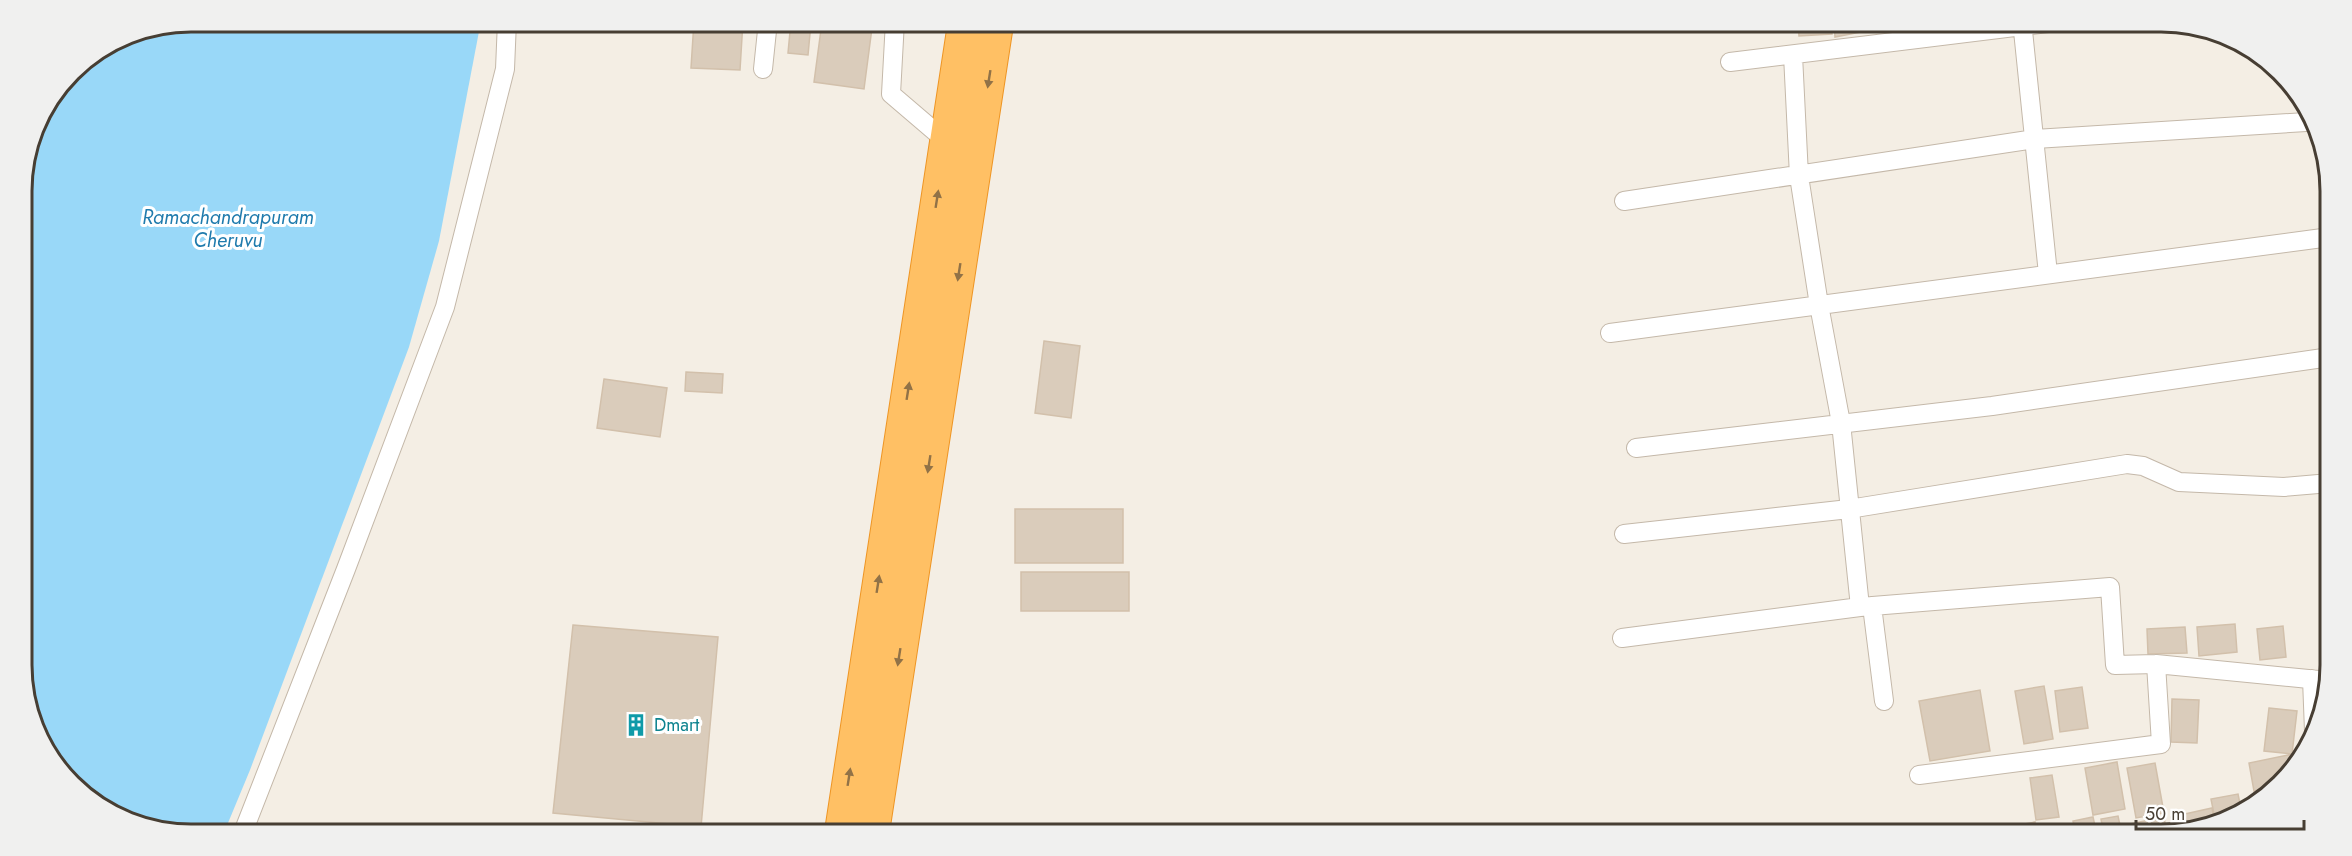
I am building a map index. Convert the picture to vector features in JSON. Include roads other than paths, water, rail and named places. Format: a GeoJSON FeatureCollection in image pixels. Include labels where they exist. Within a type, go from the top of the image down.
{"type":"FeatureCollection","features":[{"type":"Feature","properties":{"kind":"highway"},"geometry":{"type":"LineString","coordinates":[[842,824],[963,32]]}},
{"type":"Feature","properties":{"kind":"highway"},"geometry":{"type":"LineString","coordinates":[[874,824],[996,32]]}},
{"type":"Feature","properties":{"kind":"street"},"geometry":{"type":"LineString","coordinates":[[246,824],[445,307],[505,69],[507,32]]}},
{"type":"Feature","properties":{"kind":"street"},"geometry":{"type":"LineString","coordinates":[[763,69],[767,32]]}},
{"type":"Feature","properties":{"kind":"street"},"geometry":{"type":"LineString","coordinates":[[894,32],[891,93],[946,141]]}},
{"type":"Feature","properties":{"kind":"street"},"geometry":{"type":"LineString","coordinates":[[1730,62],[1963,32]]}},
{"type":"Feature","properties":{"kind":"street"},"geometry":{"type":"LineString","coordinates":[[2023,32],[2048,274]]}},
{"type":"Feature","properties":{"kind":"street"},"geometry":{"type":"LineString","coordinates":[[1793,55],[1799,176],[1819,305],[1841,423],[1848,509],[1884,701]]}},
{"type":"Feature","properties":{"kind":"street"},"geometry":{"type":"LineString","coordinates":[[1624,201],[2035,139],[2305,122]]}},
{"type":"Feature","properties":{"kind":"street"},"geometry":{"type":"LineString","coordinates":[[1610,333],[2320,238]]}},
{"type":"Feature","properties":{"kind":"street"},"geometry":{"type":"LineString","coordinates":[[1636,447],[1992,406],[2320,358]]}},
{"type":"Feature","properties":{"kind":"street"},"geometry":{"type":"LineString","coordinates":[[1624,534],[1848,509],[2127,464],[2143,465],[2179,482],[2284,487],[2320,484]]}},
{"type":"Feature","properties":{"kind":"street"},"geometry":{"type":"LineString","coordinates":[[1623,638],[1866,607],[2110,587],[2115,665],[2156,664],[2319,680]]}},
{"type":"Feature","properties":{"kind":"street"},"geometry":{"type":"LineString","coordinates":[[1919,775],[2161,744],[2156,664]]}},
{"type":"Feature","properties":{"kind":"water","name":"Ramachandrapuram Cheruvu"},"geometry":{"type":"Polygon","coordinates":[[[180,32],[479,32],[439,241],[409,347],[228,824],[169,823],[149,819],[120,808],[102,798],[86,785],[58,754],[40,717],[32,676],[32,180],[37,149],[58,102],[78,78],[102,58],[149,37],[180,32]]]}},
{"type":"Feature","properties":{"kind":"place","name":"Dmart"},"geometry":{"type":"Point","coordinates":[636,725]}}]}
